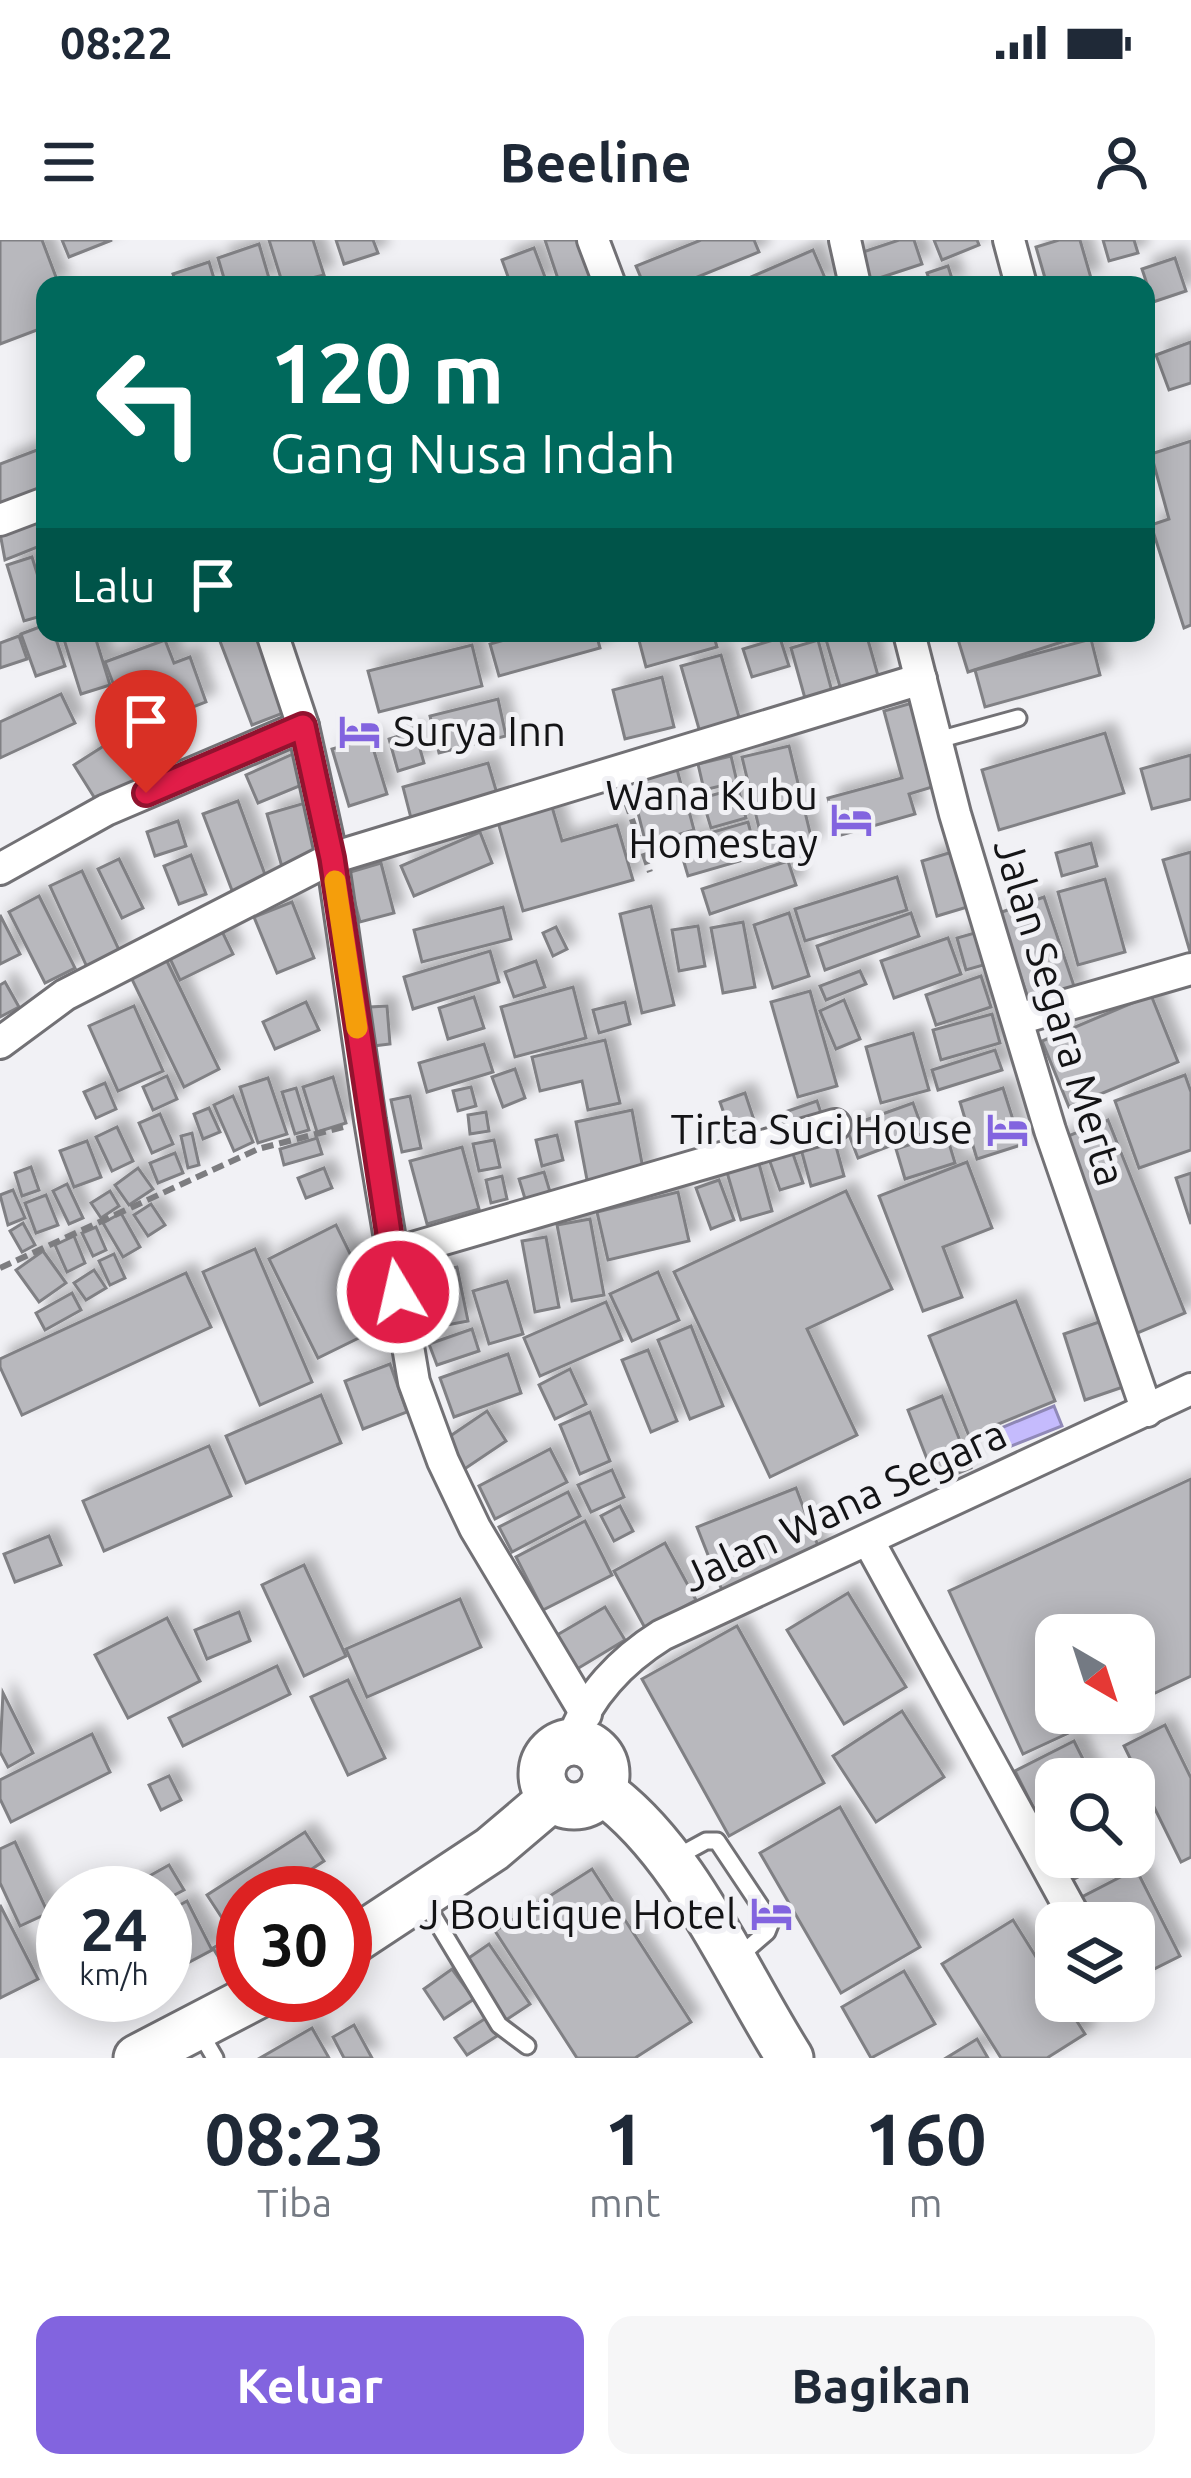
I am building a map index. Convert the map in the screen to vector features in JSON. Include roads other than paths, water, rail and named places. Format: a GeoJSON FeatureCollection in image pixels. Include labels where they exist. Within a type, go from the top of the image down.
{"type":"FeatureCollection","features":[{"type":"Feature","properties":{"kind":"main road"},"geometry":{"type":"LineString","coordinates":[[579,1728],[583,1743],[602,1757],[606,1768],[602,1791],[594,1800],[573,1807],[552,1798],[542,1780],[542,1768],[552,1750],[579,1728]]}},
{"type":"Feature","properties":{"kind":"main road"},"geometry":{"type":"LineString","coordinates":[[602,1791],[641,1822],[670,1861],[790,2058]]}},
{"type":"Feature","properties":{"kind":"main road"},"geometry":{"type":"LineString","coordinates":[[372,1929],[515,1833],[552,1798]]}},
{"type":"Feature","properties":{"kind":"main road"},"geometry":{"type":"LineString","coordinates":[[137,2058],[206,2042]]}},
{"type":"Feature","properties":{"kind":"street"},"geometry":{"type":"LineString","coordinates":[[592,240],[606,276]]}},
{"type":"Feature","properties":{"kind":"street"},"geometry":{"type":"LineString","coordinates":[[845,240],[853,276]]}},
{"type":"Feature","properties":{"kind":"street"},"geometry":{"type":"LineString","coordinates":[[1009,240],[1019,276]]}},
{"type":"Feature","properties":{"kind":"street"},"geometry":{"type":"LineString","coordinates":[[0,520],[36,506]]}},
{"type":"Feature","properties":{"kind":"street"},"geometry":{"type":"LineString","coordinates":[[275,642],[303,726],[332,858],[414,1382],[443,1461],[579,1728]]}},
{"type":"Feature","properties":{"kind":"street","name":"Jalan Segara Merta"},"geometry":{"type":"LineString","coordinates":[[911,642],[955,814],[1050,1130],[1148,1411]]}},
{"type":"Feature","properties":{"kind":"street"},"geometry":{"type":"LineString","coordinates":[[0,1043],[65,995],[332,858],[921,679]]}},
{"type":"Feature","properties":{"kind":"street"},"geometry":{"type":"LineString","coordinates":[[0,869],[106,810],[303,726]]}},
{"type":"Feature","properties":{"kind":"street"},"geometry":{"type":"LineString","coordinates":[[1018,1019],[1191,969]]}},
{"type":"Feature","properties":{"kind":"street"},"geometry":{"type":"LineString","coordinates":[[392,1254],[835,1125]]}},
{"type":"Feature","properties":{"kind":"street","name":"Jalan Wana Segara"},"geometry":{"type":"LineString","coordinates":[[579,1728],[624,1659],[662,1635],[1191,1389]]}},
{"type":"Feature","properties":{"kind":"street"},"geometry":{"type":"LineString","coordinates":[[868,1540],[1066,1902]]}},
{"type":"Feature","properties":{"kind":"lane"},"geometry":{"type":"LineString","coordinates":[[938,740],[1018,718]]}},
{"type":"Feature","properties":{"kind":"lane"},"geometry":{"type":"LineString","coordinates":[[421,1897],[499,2025],[526,2046]]}},
{"type":"Feature","properties":{"kind":"place","name":"Surya Inn"},"geometry":{"type":"Point","coordinates":[359,731]}},
{"type":"Feature","properties":{"kind":"place","name":"Wana Kubu Homestay"},"geometry":{"type":"Point","coordinates":[852,819]}},
{"type":"Feature","properties":{"kind":"place","name":"Tirta Suci House"},"geometry":{"type":"Point","coordinates":[1007,1129]}},
{"type":"Feature","properties":{"kind":"place","name":"J Boutique Hotel"},"geometry":{"type":"Point","coordinates":[771,1914]}}]}
